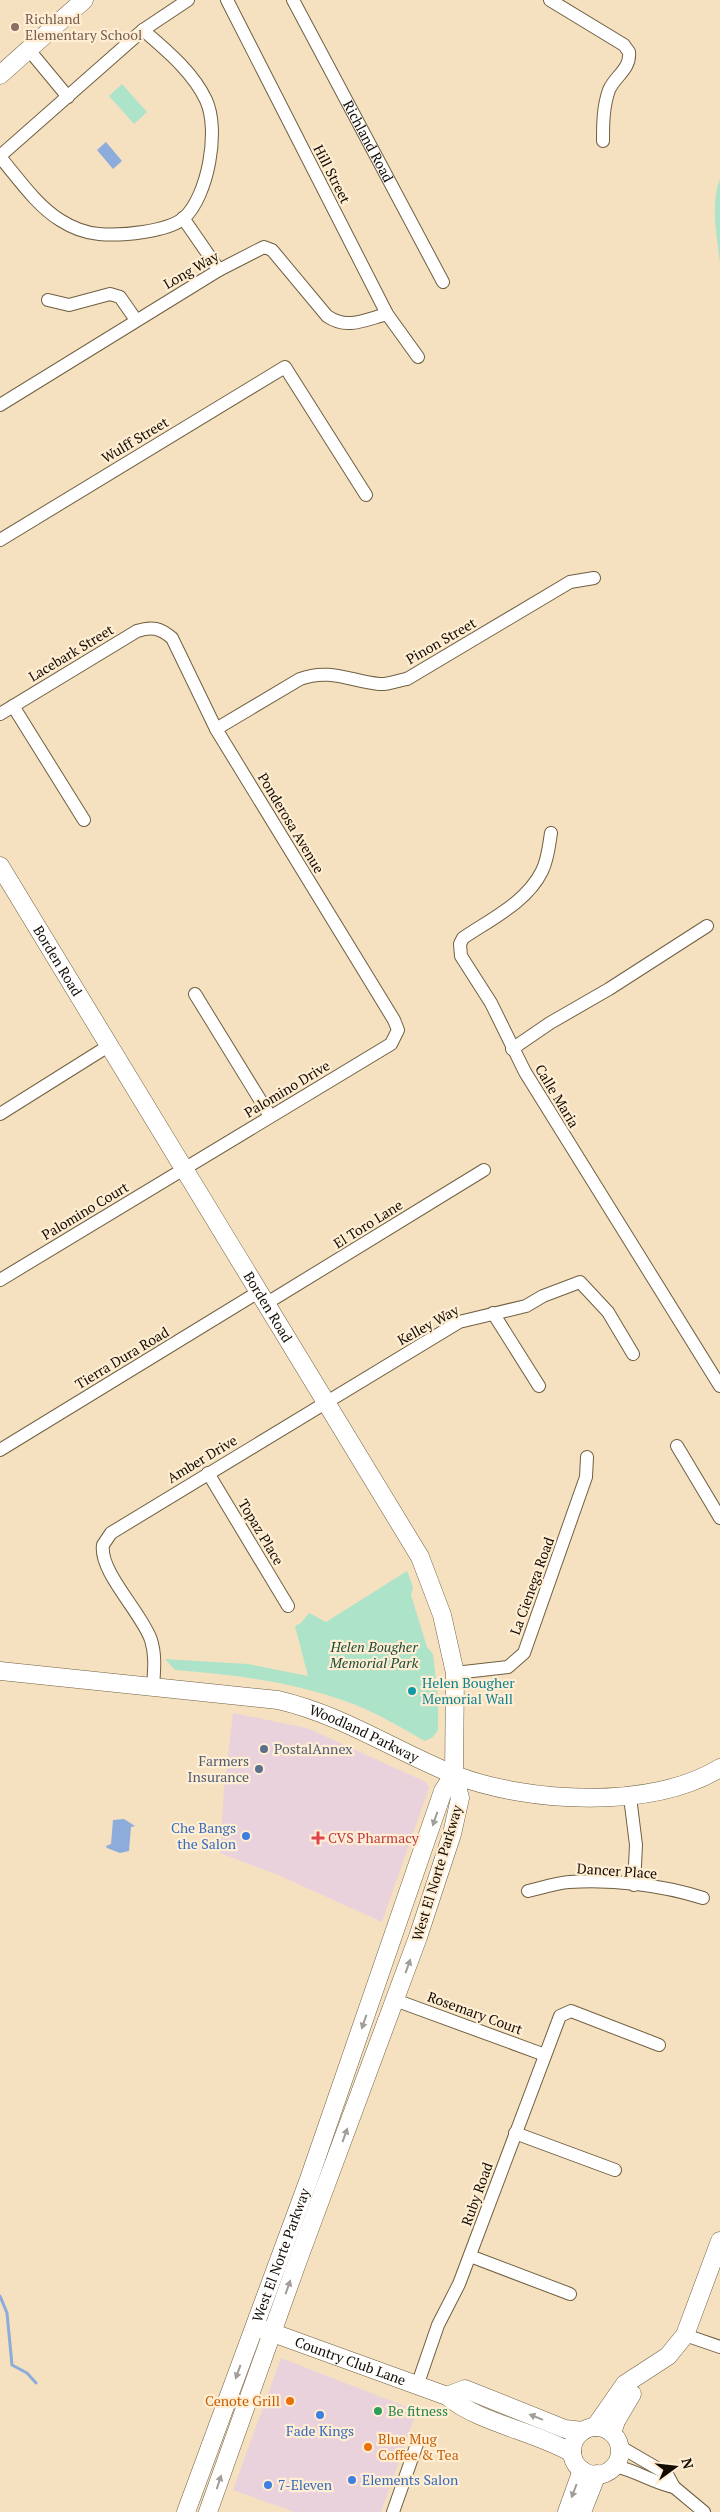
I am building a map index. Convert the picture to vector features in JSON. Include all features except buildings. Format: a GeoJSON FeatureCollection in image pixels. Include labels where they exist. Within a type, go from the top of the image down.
{"type":"FeatureCollection","features":[{"type":"Feature","properties":{"kind":"main road"},"geometry":{"type":"LineString","coordinates":[[0,75],[84,0]]}},
{"type":"Feature","properties":{"kind":"main road","name":"Borden Road"},"geometry":{"type":"LineString","coordinates":[[0,866],[186,1168],[326,1402],[372,1474],[420,1557],[442,1615],[455,1673],[454,1774]]}},
{"type":"Feature","properties":{"kind":"main road","name":"Woodland Parkway"},"geometry":{"type":"LineString","coordinates":[[0,1671],[278,1700],[304,1706],[390,1743],[454,1774],[516,1793],[630,1797],[677,1788],[720,1768]]}},
{"type":"Feature","properties":{"kind":"main road","name":"West El Norte Parkway"},"geometry":{"type":"LineString","coordinates":[[208,2512],[272,2333],[396,2000],[452,1834],[460,1798],[454,1774]]}},
{"type":"Feature","properties":{"kind":"main road","name":"West El Norte Parkway"},"geometry":{"type":"LineString","coordinates":[[186,2512],[309,2180],[443,1791],[454,1774]]}},
{"type":"Feature","properties":{"kind":"main road"},"geometry":{"type":"LineString","coordinates":[[572,2453],[575,2441],[602,2434],[616,2421],[634,2391],[638,2375],[668,2356],[685,2335],[719,2250]]}},
{"type":"Feature","properties":{"kind":"main road","name":"Country Club Lane"},"geometry":{"type":"LineString","coordinates":[[254,2327],[447,2396],[460,2407],[552,2441],[572,2453],[577,2466],[590,2472]]}},
{"type":"Feature","properties":{"kind":"main road"},"geometry":{"type":"LineString","coordinates":[[447,2396],[465,2389],[565,2429],[602,2434],[620,2454],[614,2466],[603,2474],[590,2472]]}},
{"type":"Feature","properties":{"kind":"main road"},"geometry":{"type":"LineString","coordinates":[[567,2512],[590,2472]]}},
{"type":"Feature","properties":{"kind":"main road"},"geometry":{"type":"LineString","coordinates":[[582,2512],[590,2472]]}},
{"type":"Feature","properties":{"kind":"street"},"geometry":{"type":"LineString","coordinates":[[143,30],[178,60],[206,99],[211,114],[213,134],[209,160],[196,202],[183,218],[172,225],[121,234],[98,234],[79,229],[60,220],[42,206],[0,157],[143,30],[188,0]]}},
{"type":"Feature","properties":{"kind":"street","name":"Hill Street"},"geometry":{"type":"LineString","coordinates":[[227,0],[387,314],[418,356]]}},
{"type":"Feature","properties":{"kind":"street","name":"Richland Road"},"geometry":{"type":"LineString","coordinates":[[293,0],[443,282]]}},
{"type":"Feature","properties":{"kind":"street"},"geometry":{"type":"LineString","coordinates":[[550,0],[624,45],[629,52],[625,69],[618,75],[610,89],[604,110],[602,141]]}},
{"type":"Feature","properties":{"kind":"street"},"geometry":{"type":"LineString","coordinates":[[28,50],[68,97]]}},
{"type":"Feature","properties":{"kind":"street"},"geometry":{"type":"LineString","coordinates":[[183,218],[219,270]]}},
{"type":"Feature","properties":{"kind":"street","name":"Long Way"},"geometry":{"type":"LineString","coordinates":[[0,404],[219,270],[264,247],[272,250],[327,316],[338,324],[348,324],[387,314]]}},
{"type":"Feature","properties":{"kind":"street"},"geometry":{"type":"LineString","coordinates":[[48,300],[69,305],[110,294],[120,297],[136,320]]}},
{"type":"Feature","properties":{"kind":"street","name":"Wulff Street"},"geometry":{"type":"LineString","coordinates":[[0,540],[285,366],[366,495]]}},
{"type":"Feature","properties":{"kind":"street","name":"Pinon Street"},"geometry":{"type":"LineString","coordinates":[[216,729],[300,679],[312,674],[333,674],[381,684],[407,678],[570,582],[594,578]]}},
{"type":"Feature","properties":{"kind":"street","name":"Lacebark Street"},"geometry":{"type":"LineString","coordinates":[[0,714],[137,631],[149,627],[161,630]]}},
{"type":"Feature","properties":{"kind":"street","name":"Ponderosa Avenue"},"geometry":{"type":"LineString","coordinates":[[161,630],[172,638],[216,729],[394,1020],[398,1030]]}},
{"type":"Feature","properties":{"kind":"street"},"geometry":{"type":"LineString","coordinates":[[13,706],[84,820]]}},
{"type":"Feature","properties":{"kind":"street","name":"Calle Maria"},"geometry":{"type":"LineString","coordinates":[[551,833],[543,870],[530,890],[509,908],[463,938],[460,944],[461,956],[491,1003],[512,1049],[720,1386]]}},
{"type":"Feature","properties":{"kind":"street"},"geometry":{"type":"LineString","coordinates":[[512,1049],[550,1022],[609,989],[707,926]]}},
{"type":"Feature","properties":{"kind":"street"},"geometry":{"type":"LineString","coordinates":[[195,994],[270,1116]]}},
{"type":"Feature","properties":{"kind":"street","name":"Palomino Drive"},"geometry":{"type":"LineString","coordinates":[[186,1168],[391,1044],[398,1030]]}},
{"type":"Feature","properties":{"kind":"street"},"geometry":{"type":"LineString","coordinates":[[0,1114],[110,1045]]}},
{"type":"Feature","properties":{"kind":"street","name":"Palomino Court"},"geometry":{"type":"LineString","coordinates":[[0,1280],[186,1168]]}},
{"type":"Feature","properties":{"kind":"street","name":"El Toro Lane"},"geometry":{"type":"LineString","coordinates":[[264,1297],[484,1170]]}},
{"type":"Feature","properties":{"kind":"street","name":"Kelley Way"},"geometry":{"type":"LineString","coordinates":[[326,1402],[459,1322],[526,1306],[543,1296],[580,1282],[608,1312],[633,1354]]}},
{"type":"Feature","properties":{"kind":"street","name":"Tierra Dura Road"},"geometry":{"type":"LineString","coordinates":[[0,1450],[264,1297]]}},
{"type":"Feature","properties":{"kind":"street"},"geometry":{"type":"LineString","coordinates":[[493,1313],[539,1386]]}},
{"type":"Feature","properties":{"kind":"street","name":"Amber Drive"},"geometry":{"type":"LineString","coordinates":[[153,1687],[154,1658],[151,1639],[105,1562],[102,1550],[103,1544],[111,1533],[326,1402]]}},
{"type":"Feature","properties":{"kind":"street"},"geometry":{"type":"LineString","coordinates":[[677,1446],[720,1518]]}},
{"type":"Feature","properties":{"kind":"street","name":"La Cienega Road"},"geometry":{"type":"LineString","coordinates":[[455,1673],[508,1667],[524,1653],[586,1477],[587,1458]]}},
{"type":"Feature","properties":{"kind":"street","name":"Topaz Place"},"geometry":{"type":"LineString","coordinates":[[208,1473],[288,1606]]}},
{"type":"Feature","properties":{"kind":"street"},"geometry":{"type":"LineString","coordinates":[[630,1797],[636,1845],[634,1885]]}},
{"type":"Feature","properties":{"kind":"street","name":"Dancer Place"},"geometry":{"type":"LineString","coordinates":[[528,1891],[568,1882],[634,1885],[685,1892],[703,1898]]}},
{"type":"Feature","properties":{"kind":"street","name":"Rosemary Court"},"geometry":{"type":"LineString","coordinates":[[396,2000],[545,2055]]}},
{"type":"Feature","properties":{"kind":"street","name":"Ruby Road"},"geometry":{"type":"LineString","coordinates":[[417,2386],[438,2325],[459,2284],[470,2256],[560,2016],[571,2011],[659,2045]]}},
{"type":"Feature","properties":{"kind":"street"},"geometry":{"type":"LineString","coordinates":[[515,2133],[615,2170]]}},
{"type":"Feature","properties":{"kind":"street"},"geometry":{"type":"LineString","coordinates":[[470,2256],[570,2294]]}},
{"type":"Feature","properties":{"kind":"street"},"geometry":{"type":"LineString","coordinates":[[685,2335],[720,2347]]}},
{"type":"Feature","properties":{"kind":"street"},"geometry":{"type":"LineString","coordinates":[[602,2434],[667,2474],[674,2487],[704,2512]]}},
{"type":"Feature","properties":{"kind":"street"},"geometry":{"type":"LineString","coordinates":[[393,2512],[418,2441]]}},
{"type":"Feature","properties":{"kind":"street"},"geometry":{"type":"LineString","coordinates":[[614,2466],[627,2469],[662,2485],[674,2487]]}},
{"type":"Feature","properties":{"kind":"shaded area"},"geometry":{"type":"Polygon","coordinates":[[[233,1713],[307,1728],[426,1782],[429,1788],[382,1922],[278,1875],[220,1853],[224,1789],[233,1713]]]}},
{"type":"Feature","properties":{"kind":"shaded area"},"geometry":{"type":"Polygon","coordinates":[[[281,2358],[417,2411],[381,2512],[294,2512],[233,2490],[281,2358]]]}},
{"type":"Feature","properties":{"kind":"green space"},"geometry":{"type":"Polygon","coordinates":[[[122,84],[147,112],[134,124],[109,96],[122,84]]]}},
{"type":"Feature","properties":{"kind":"green space"},"geometry":{"type":"Polygon","coordinates":[[[720,179],[720,263],[715,200],[720,179]]]}},
{"type":"Feature","properties":{"kind":"green space","name":"Helen Bougher Memorial Park"},"geometry":{"type":"Polygon","coordinates":[[[407,1571],[413,1587],[411,1595],[427,1647],[433,1654],[438,1699],[438,1730],[433,1737],[425,1741],[374,1713],[334,1697],[267,1681],[175,1670],[165,1659],[248,1664],[308,1676],[295,1626],[301,1623],[309,1613],[326,1622],[407,1571]]]}},
{"type":"Feature","properties":{"kind":"water"},"geometry":{"type":"Polygon","coordinates":[[[106,142],[122,161],[113,169],[97,150],[106,142]]]}},
{"type":"Feature","properties":{"kind":"water"},"geometry":{"type":"Polygon","coordinates":[[[124,1819],[135,1826],[131,1827],[129,1851],[120,1853],[106,1846],[111,1844],[113,1820],[124,1819]]]}},
{"type":"Feature","properties":{"kind":"waterway"},"geometry":{"type":"LineString","coordinates":[[0,2296],[7,2313],[12,2365],[27,2373],[36,2383]]}},
{"type":"Feature","properties":{"kind":"place","name":"Richland Elementary School"},"geometry":{"type":"Point","coordinates":[15,27]}},
{"type":"Feature","properties":{"kind":"place","name":"Helen Bougher Memorial Wall"},"geometry":{"type":"Point","coordinates":[412,1691]}},
{"type":"Feature","properties":{"kind":"place","name":"PostalAnnex"},"geometry":{"type":"Point","coordinates":[264,1749]}},
{"type":"Feature","properties":{"kind":"place","name":"Farmers Insurance"},"geometry":{"type":"Point","coordinates":[259,1769]}},
{"type":"Feature","properties":{"kind":"place","name":"Che Bangs the Salon"},"geometry":{"type":"Point","coordinates":[246,1836]}},
{"type":"Feature","properties":{"kind":"place","name":"CVS Pharmacy"},"geometry":{"type":"Point","coordinates":[318,1838]}},
{"type":"Feature","properties":{"kind":"place","name":"Cenote Grill"},"geometry":{"type":"Point","coordinates":[290,2401]}},
{"type":"Feature","properties":{"kind":"place","name":"Be fitness"},"geometry":{"type":"Point","coordinates":[378,2411]}},
{"type":"Feature","properties":{"kind":"place","name":"Fade Kings"},"geometry":{"type":"Point","coordinates":[320,2415]}},
{"type":"Feature","properties":{"kind":"place","name":"Blue Mug Coffee & Tea"},"geometry":{"type":"Point","coordinates":[368,2447]}},
{"type":"Feature","properties":{"kind":"place","name":"Elements Salon"},"geometry":{"type":"Point","coordinates":[352,2480]}},
{"type":"Feature","properties":{"kind":"place","name":"7-Eleven"},"geometry":{"type":"Point","coordinates":[268,2485]}}]}
